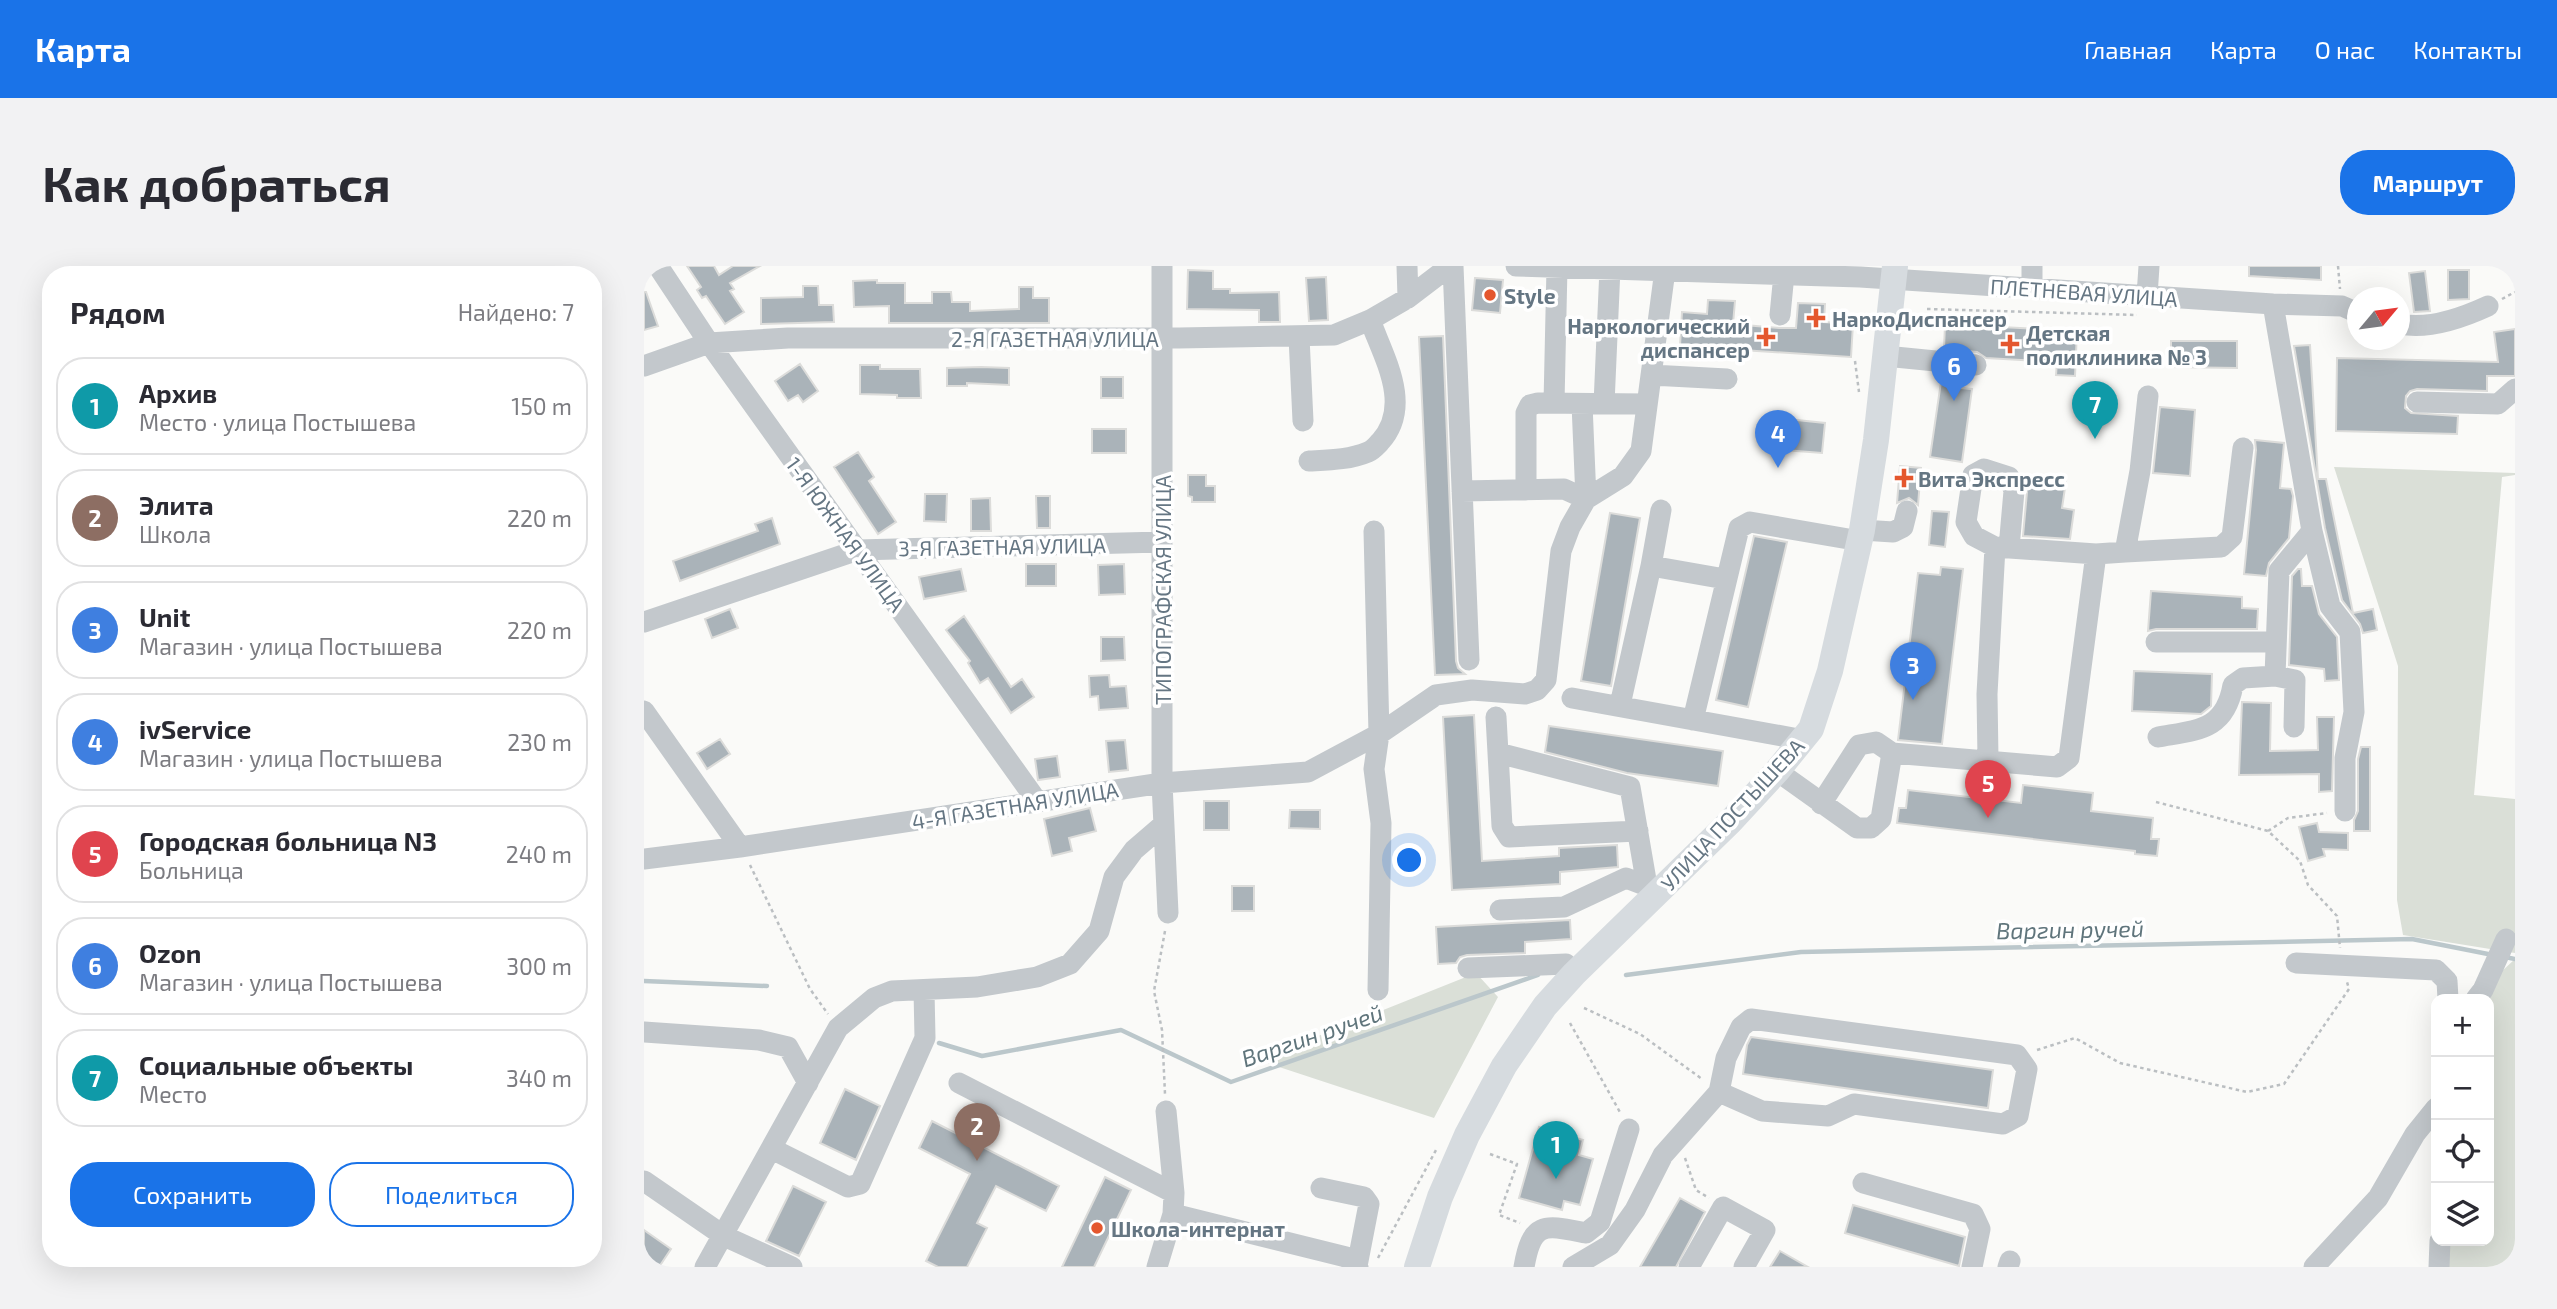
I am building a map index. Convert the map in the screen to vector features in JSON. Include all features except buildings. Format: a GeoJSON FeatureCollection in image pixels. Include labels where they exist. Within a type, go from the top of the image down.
{"type":"FeatureCollection","features":[{"type":"Feature","properties":{"kind":"main road","name":"УЛИЦА ПОСТЫШЕВА"},"geometry":{"type":"LineString","coordinates":[[1418,1267],[1440,1197],[1467,1135],[1504,1066],[1545,1006],[1651,891],[1730,822],[1811,729],[1830,671],[1861,536],[1895,273]]}},
{"type":"Feature","properties":{"kind":"street","name":"1-Я ЮЖНАЯ УЛИЦА"},"geometry":{"type":"LineString","coordinates":[[658,266],[709,343],[1037,801]]}},
{"type":"Feature","properties":{"kind":"street","name":"ТИПОГРАФСКАЯ УЛИЦА"},"geometry":{"type":"LineString","coordinates":[[1162,266],[1162,783],[1168,913]]}},
{"type":"Feature","properties":{"kind":"street"},"geometry":{"type":"LineString","coordinates":[[1407,266],[1408,298]]}},
{"type":"Feature","properties":{"kind":"street","name":"2-Я ГАЗЕТНАЯ УЛИЦА"},"geometry":{"type":"LineString","coordinates":[[644,366],[709,343],[788,338],[1334,335],[1370,320],[1408,298],[1452,266]]}},
{"type":"Feature","properties":{"kind":"street"},"geometry":{"type":"LineString","coordinates":[[1452,266],[1469,660]]}},
{"type":"Feature","properties":{"kind":"street"},"geometry":{"type":"LineString","coordinates":[[1516,266],[1665,270],[1700,268],[1784,274],[1895,273]]}},
{"type":"Feature","properties":{"kind":"street"},"geometry":{"type":"LineString","coordinates":[[2032,266],[2032,288]]}},
{"type":"Feature","properties":{"kind":"street"},"geometry":{"type":"LineString","coordinates":[[2147,296],[2149,266]]}},
{"type":"Feature","properties":{"kind":"street"},"geometry":{"type":"LineString","coordinates":[[1554,403],[1557,267]]}},
{"type":"Feature","properties":{"kind":"street"},"geometry":{"type":"LineString","coordinates":[[1604,404],[1610,268]]}},
{"type":"Feature","properties":{"kind":"street"},"geometry":{"type":"LineString","coordinates":[[1586,499],[1623,477],[1641,451],[1665,270]]}},
{"type":"Feature","properties":{"kind":"street","name":"ПЛЕТНЕВАЯ УЛИЦА"},"geometry":{"type":"LineString","coordinates":[[1895,273],[2032,288],[2347,309]]}},
{"type":"Feature","properties":{"kind":"street"},"geometry":{"type":"LineString","coordinates":[[1780,315],[1784,274]]}},
{"type":"Feature","properties":{"kind":"street"},"geometry":{"type":"LineString","coordinates":[[2273,304],[2312,531],[2330,606],[2350,632],[2354,712],[2345,758],[2345,811]]}},
{"type":"Feature","properties":{"kind":"street"},"geometry":{"type":"LineString","coordinates":[[2410,326],[2468,316],[2488,306]]}},
{"type":"Feature","properties":{"kind":"street"},"geometry":{"type":"LineString","coordinates":[[1309,461],[1347,458],[1371,451],[1389,432],[1396,407],[1394,384],[1370,320]]}},
{"type":"Feature","properties":{"kind":"street"},"geometry":{"type":"LineString","coordinates":[[1298,337],[1303,421]]}},
{"type":"Feature","properties":{"kind":"street"},"geometry":{"type":"LineString","coordinates":[[1885,356],[1976,365]]}},
{"type":"Feature","properties":{"kind":"street"},"geometry":{"type":"LineString","coordinates":[[1651,375],[1727,379]]}},
{"type":"Feature","properties":{"kind":"street"},"geometry":{"type":"LineString","coordinates":[[2417,402],[2498,404],[2515,389]]}},
{"type":"Feature","properties":{"kind":"street"},"geometry":{"type":"LineString","coordinates":[[2125,552],[2140,471],[2148,396]]}},
{"type":"Feature","properties":{"kind":"street"},"geometry":{"type":"LineString","coordinates":[[1582,404],[1586,499]]}},
{"type":"Feature","properties":{"kind":"street"},"geometry":{"type":"LineString","coordinates":[[1526,490],[1526,413],[1530,405],[1647,404]]}},
{"type":"Feature","properties":{"kind":"street"},"geometry":{"type":"LineString","coordinates":[[1988,759],[1987,694],[2002,547],[2096,554],[2221,547],[2232,537],[2243,448]]}},
{"type":"Feature","properties":{"kind":"street"},"geometry":{"type":"LineString","coordinates":[[1462,491],[1564,489],[1586,499]]}},
{"type":"Feature","properties":{"kind":"street","name":"4-Я ГАЗЕТНАЯ УЛИЦА"},"geometry":{"type":"LineString","coordinates":[[644,859],[1162,783],[1307,772],[1379,734],[1436,695],[1472,690],[1525,694],[1537,690],[1546,681],[1560,551],[1586,499]]}},
{"type":"Feature","properties":{"kind":"street"},"geometry":{"type":"LineString","coordinates":[[1620,705],[1661,510]]}},
{"type":"Feature","properties":{"kind":"street"},"geometry":{"type":"LineString","coordinates":[[1693,720],[1738,528],[1750,522],[1861,536],[1893,532],[1903,527],[1907,511]]}},
{"type":"Feature","properties":{"kind":"street"},"geometry":{"type":"LineString","coordinates":[[1374,531],[1379,734],[1374,769],[1381,823],[1378,990]]}},
{"type":"Feature","properties":{"kind":"street"},"geometry":{"type":"LineString","coordinates":[[2275,676],[2279,571],[2312,531]]}},
{"type":"Feature","properties":{"kind":"street","name":"3-Я ГАЗЕТНАЯ УЛИЦА"},"geometry":{"type":"LineString","coordinates":[[644,621],[858,550],[1162,542]]}},
{"type":"Feature","properties":{"kind":"street"},"geometry":{"type":"LineString","coordinates":[[1821,804],[1858,745],[1876,742],[1892,752],[2057,767],[2069,758],[2096,554]]}},
{"type":"Feature","properties":{"kind":"street"},"geometry":{"type":"LineString","coordinates":[[1651,566],[1725,579]]}},
{"type":"Feature","properties":{"kind":"street"},"geometry":{"type":"LineString","coordinates":[[2156,642],[2276,642]]}},
{"type":"Feature","properties":{"kind":"street"},"geometry":{"type":"LineString","coordinates":[[2158,737],[2206,728],[2222,715],[2229,703],[2232,685],[2243,678],[2275,676],[2295,680],[2294,727]]}},
{"type":"Feature","properties":{"kind":"street"},"geometry":{"type":"LineString","coordinates":[[1572,698],[1804,740]]}},
{"type":"Feature","properties":{"kind":"street"},"geometry":{"type":"LineString","coordinates":[[644,711],[740,847]]}},
{"type":"Feature","properties":{"kind":"street"},"geometry":{"type":"LineString","coordinates":[[1496,717],[1502,826],[1509,837],[1638,831]]}},
{"type":"Feature","properties":{"kind":"street"},"geometry":{"type":"LineString","coordinates":[[1777,771],[1857,828],[1871,828],[1881,819],[1892,752]]}},
{"type":"Feature","properties":{"kind":"street"},"geometry":{"type":"LineString","coordinates":[[1498,753],[1630,787],[1651,891]]}},
{"type":"Feature","properties":{"kind":"street"},"geometry":{"type":"LineString","coordinates":[[705,1267],[838,1028],[874,998],[892,991],[977,987],[1037,977],[1070,964],[1099,931],[1114,877],[1134,850],[1163,825]]}},
{"type":"Feature","properties":{"kind":"street"},"geometry":{"type":"LineString","coordinates":[[1500,910],[1564,907],[1626,878],[1651,891]]}},
{"type":"Feature","properties":{"kind":"street"},"geometry":{"type":"LineString","coordinates":[[2480,994],[2506,939]]}},
{"type":"Feature","properties":{"kind":"street"},"geometry":{"type":"LineString","coordinates":[[2295,963],[2436,970],[2447,981],[2448,994]]}},
{"type":"Feature","properties":{"kind":"street"},"geometry":{"type":"LineString","coordinates":[[1468,968],[1566,964],[1574,974]]}},
{"type":"Feature","properties":{"kind":"street"},"geometry":{"type":"LineString","coordinates":[[772,1149],[848,1187],[860,1184],[925,1038],[924,990]]}},
{"type":"Feature","properties":{"kind":"street"},"geometry":{"type":"LineString","coordinates":[[1573,1267],[1610,1245],[1635,1210],[1663,1155],[1719,1092],[1726,1058],[1741,1027],[1751,1019],[2017,1055],[2027,1069],[2018,1116],[2003,1125],[1854,1104],[1828,1116],[1762,1111],[1719,1092]]}},
{"type":"Feature","properties":{"kind":"street"},"geometry":{"type":"LineString","coordinates":[[644,1032],[759,1041],[788,1047],[808,1083]]}},
{"type":"Feature","properties":{"kind":"street"},"geometry":{"type":"LineString","coordinates":[[959,1083],[1174,1203],[1346,1257],[1357,1266],[1369,1204],[1364,1197],[1321,1188]]}},
{"type":"Feature","properties":{"kind":"street"},"geometry":{"type":"LineString","coordinates":[[1157,1267],[1174,1203],[1166,1111]]}},
{"type":"Feature","properties":{"kind":"street"},"geometry":{"type":"LineString","coordinates":[[2314,1267],[2378,1198],[2415,1134],[2431,1114]]}},
{"type":"Feature","properties":{"kind":"street"},"geometry":{"type":"LineString","coordinates":[[1524,1267],[1528,1244],[1539,1230],[1554,1227],[1586,1233],[1600,1222],[1629,1129]]}},
{"type":"Feature","properties":{"kind":"street"},"geometry":{"type":"LineString","coordinates":[[644,1181],[723,1236],[792,1267]]}},
{"type":"Feature","properties":{"kind":"street"},"geometry":{"type":"LineString","coordinates":[[1863,1183],[1973,1214],[1980,1228],[1972,1267]]}},
{"type":"Feature","properties":{"kind":"street"},"geometry":{"type":"LineString","coordinates":[[1689,1267],[1723,1208],[1765,1230],[1744,1267]]}},
{"type":"Feature","properties":{"kind":"street"},"geometry":{"type":"LineString","coordinates":[[2439,1267],[2440,1246]]}},
{"type":"Feature","properties":{"kind":"path"},"geometry":{"type":"LineString","coordinates":[[2338,266],[2347,298]]}},
{"type":"Feature","properties":{"kind":"path"},"geometry":{"type":"LineString","coordinates":[[2017,1055],[2075,1038],[2120,1063],[2247,1092],[2284,1084],[2350,989],[2343,965],[2337,916],[2308,885],[2300,862],[2269,831],[2156,802]]}},
{"type":"Feature","properties":{"kind":"path"},"geometry":{"type":"LineString","coordinates":[[2269,831],[2288,818],[2345,811]]}},
{"type":"Feature","properties":{"kind":"path"},"geometry":{"type":"LineString","coordinates":[[740,847],[810,989],[838,1028]]}},
{"type":"Feature","properties":{"kind":"path"},"geometry":{"type":"LineString","coordinates":[[1166,1111],[1161,1030],[1154,991],[1168,913]]}},
{"type":"Feature","properties":{"kind":"path"},"geometry":{"type":"LineString","coordinates":[[1584,1008],[1640,1034],[1719,1092]]}},
{"type":"Feature","properties":{"kind":"path"},"geometry":{"type":"LineString","coordinates":[[1570,1023],[1629,1129]]}},
{"type":"Feature","properties":{"kind":"path"},"geometry":{"type":"LineString","coordinates":[[1678,1138],[1696,1190],[1723,1208]]}},
{"type":"Feature","properties":{"kind":"path"},"geometry":{"type":"LineString","coordinates":[[1490,1154],[1517,1164],[1499,1215],[1539,1230]]}},
{"type":"Feature","properties":{"kind":"shaded area"},"geometry":{"type":"Polygon","coordinates":[[[2334,467],[2515,473],[2502,477],[2474,795],[2515,799],[2515,953],[2403,935],[2397,900],[2398,666],[2334,467]]]}},
{"type":"Feature","properties":{"kind":"shaded area"},"geometry":{"type":"Polygon","coordinates":[[[2515,959],[2515,1267],[2442,1267],[2441,1246],[2494,1246],[2494,994],[2491,994],[2501,972],[2515,959]]]}},
{"type":"Feature","properties":{"kind":"shaded area"},"geometry":{"type":"Polygon","coordinates":[[[1476,973],[1498,997],[1434,1118],[1258,1060],[1476,973]]]}},
{"type":"Feature","properties":{"kind":"waterway","name":"Варгин ручей"},"geometry":{"type":"LineString","coordinates":[[1626,975],[1801,952],[2412,939],[2493,955]]}},
{"type":"Feature","properties":{"kind":"waterway","name":"Варгин ручей"},"geometry":{"type":"LineString","coordinates":[[2505,957],[2515,959]]}},
{"type":"Feature","properties":{"kind":"waterway","name":"Варгин ручей"},"geometry":{"type":"LineString","coordinates":[[939,1043],[982,1056],[1121,1030],[1231,1082],[1538,975]]}},
{"type":"Feature","properties":{"kind":"waterway","name":"Варгин ручей"},"geometry":{"type":"LineString","coordinates":[[644,981],[767,986]]}},
{"type":"Feature","properties":{"kind":"place","name":"Style"},"geometry":{"type":"Point","coordinates":[1490,295]}},
{"type":"Feature","properties":{"kind":"place","name":"НаркоДиспансер"},"geometry":{"type":"Point","coordinates":[1816,318]}},
{"type":"Feature","properties":{"kind":"place","name":"Наркологический диспансер"},"geometry":{"type":"Point","coordinates":[1766,337]}},
{"type":"Feature","properties":{"kind":"place","name":"Детская поликлиника № 3"},"geometry":{"type":"Point","coordinates":[2010,344]}},
{"type":"Feature","properties":{"kind":"place","name":"Ozon"},"geometry":{"type":"Point","coordinates":[1954,401]}},
{"type":"Feature","properties":{"kind":"place","name":"Социальные объекты"},"geometry":{"type":"Point","coordinates":[2095,439]}},
{"type":"Feature","properties":{"kind":"place","name":"ivService"},"geometry":{"type":"Point","coordinates":[1778,468]}},
{"type":"Feature","properties":{"kind":"place","name":"Вита Экспресс"},"geometry":{"type":"Point","coordinates":[1904,478]}},
{"type":"Feature","properties":{"kind":"place","name":"Unit"},"geometry":{"type":"Point","coordinates":[1913,700]}},
{"type":"Feature","properties":{"kind":"place","name":"Городская больница N3"},"geometry":{"type":"Point","coordinates":[1988,818]}},
{"type":"Feature","properties":{"kind":"place","name":"Элита"},"geometry":{"type":"Point","coordinates":[977,1161]}},
{"type":"Feature","properties":{"kind":"place","name":"Архив"},"geometry":{"type":"Point","coordinates":[1556,1179]}},
{"type":"Feature","properties":{"kind":"place","name":"Школа-интернат"},"geometry":{"type":"Point","coordinates":[1097,1228]}}]}
